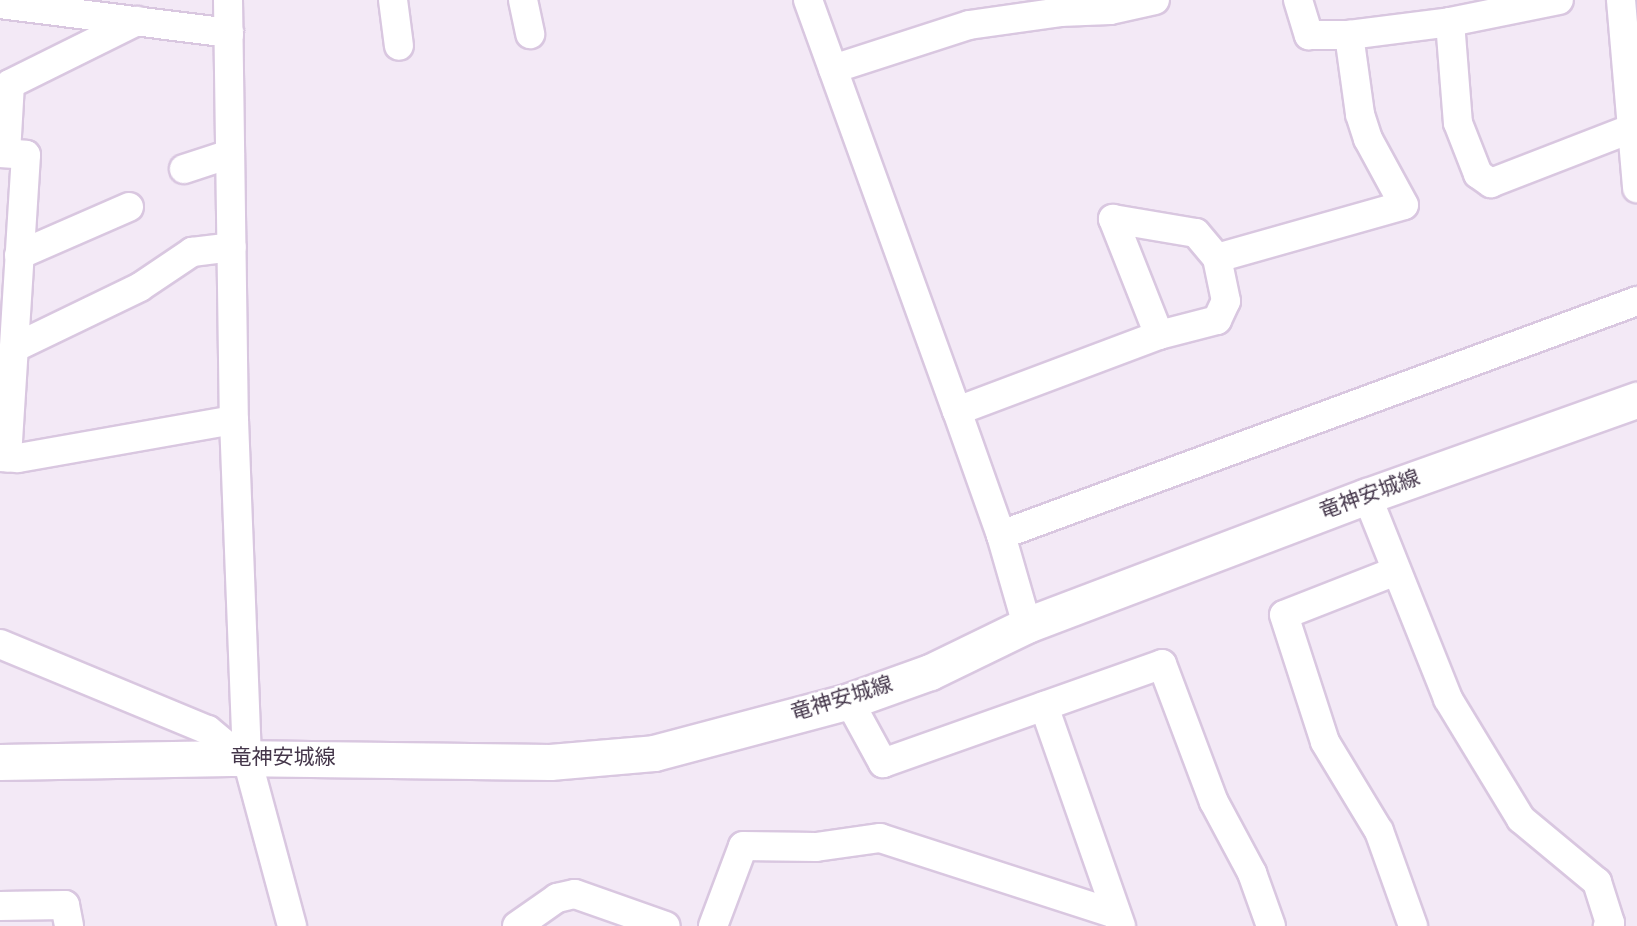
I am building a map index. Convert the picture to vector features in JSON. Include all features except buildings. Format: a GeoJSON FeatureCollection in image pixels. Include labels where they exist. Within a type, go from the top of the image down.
{"type":"FeatureCollection","features":[{"type":"Feature","properties":{"kind":"street"},"geometry":{"type":"LineString","coordinates":[[228,0],[239,758],[292,926]]}},
{"type":"Feature","properties":{"kind":"street"},"geometry":{"type":"LineString","coordinates":[[393,0],[400,46]]}},
{"type":"Feature","properties":{"kind":"street"},"geometry":{"type":"LineString","coordinates":[[523,0],[530,34]]}},
{"type":"Feature","properties":{"kind":"street"},"geometry":{"type":"LineString","coordinates":[[808,0],[957,411],[1000,535],[1027,625]]}},
{"type":"Feature","properties":{"kind":"street"},"geometry":{"type":"LineString","coordinates":[[833,69],[969,25],[1060,12],[1110,10],[1155,0]]}},
{"type":"Feature","properties":{"kind":"street"},"geometry":{"type":"LineString","coordinates":[[1298,0],[1309,35],[1349,36],[1450,22],[1559,0]]}},
{"type":"Feature","properties":{"kind":"street"},"geometry":{"type":"LineString","coordinates":[[1621,0],[1637,188]]}},
{"type":"Feature","properties":{"kind":"street"},"geometry":{"type":"LineString","coordinates":[[0,4],[229,33]]}},
{"type":"Feature","properties":{"kind":"street"},"geometry":{"type":"LineString","coordinates":[[137,21],[10,84],[3,153],[26,155],[14,348],[3,457],[234,420]]}},
{"type":"Feature","properties":{"kind":"street"},"geometry":{"type":"LineString","coordinates":[[1450,22],[1458,123],[1478,174],[1491,183],[1633,128]]}},
{"type":"Feature","properties":{"kind":"street"},"geometry":{"type":"LineString","coordinates":[[1217,258],[1404,205],[1368,139],[1360,114],[1349,36]]}},
{"type":"Feature","properties":{"kind":"street"},"geometry":{"type":"LineString","coordinates":[[184,169],[230,154]]}},
{"type":"Feature","properties":{"kind":"street"},"geometry":{"type":"LineString","coordinates":[[19,254],[129,207]]}},
{"type":"Feature","properties":{"kind":"street"},"geometry":{"type":"LineString","coordinates":[[957,411],[1159,335],[1217,320],[1226,301],[1217,258],[1196,233],[1113,219],[1159,335]]}},
{"type":"Feature","properties":{"kind":"street"},"geometry":{"type":"LineString","coordinates":[[14,348],[139,287],[192,252],[232,247]]}},
{"type":"Feature","properties":{"kind":"street"},"geometry":{"type":"LineString","coordinates":[[1000,535],[1637,301]]}},
{"type":"Feature","properties":{"kind":"street","name":"竜神安城線"},"geometry":{"type":"LineString","coordinates":[[0,762],[239,758],[550,762],[654,753],[849,701],[930,672],[1027,625],[1367,496],[1637,400]]}},
{"type":"Feature","properties":{"kind":"street"},"geometry":{"type":"LineString","coordinates":[[1367,496],[1448,699],[1521,818],[1597,882],[1610,923],[1608,926]]}},
{"type":"Feature","properties":{"kind":"street"},"geometry":{"type":"LineString","coordinates":[[1396,571],[1284,615],[1325,742],[1380,831],[1413,926]]}},
{"type":"Feature","properties":{"kind":"street"},"geometry":{"type":"LineString","coordinates":[[0,644],[208,730],[239,758]]}},
{"type":"Feature","properties":{"kind":"street"},"geometry":{"type":"LineString","coordinates":[[849,701],[883,764],[1162,664],[1214,802],[1252,873],[1271,926]]}},
{"type":"Feature","properties":{"kind":"street"},"geometry":{"type":"LineString","coordinates":[[1044,706],[1118,920]]}},
{"type":"Feature","properties":{"kind":"street"},"geometry":{"type":"LineString","coordinates":[[713,926],[743,846],[816,847],[880,838],[1118,920]]}},
{"type":"Feature","properties":{"kind":"street"},"geometry":{"type":"LineString","coordinates":[[517,926],[557,898],[575,894],[666,926]]}},
{"type":"Feature","properties":{"kind":"street"},"geometry":{"type":"LineString","coordinates":[[0,906],[65,905],[69,926]]}}]}
